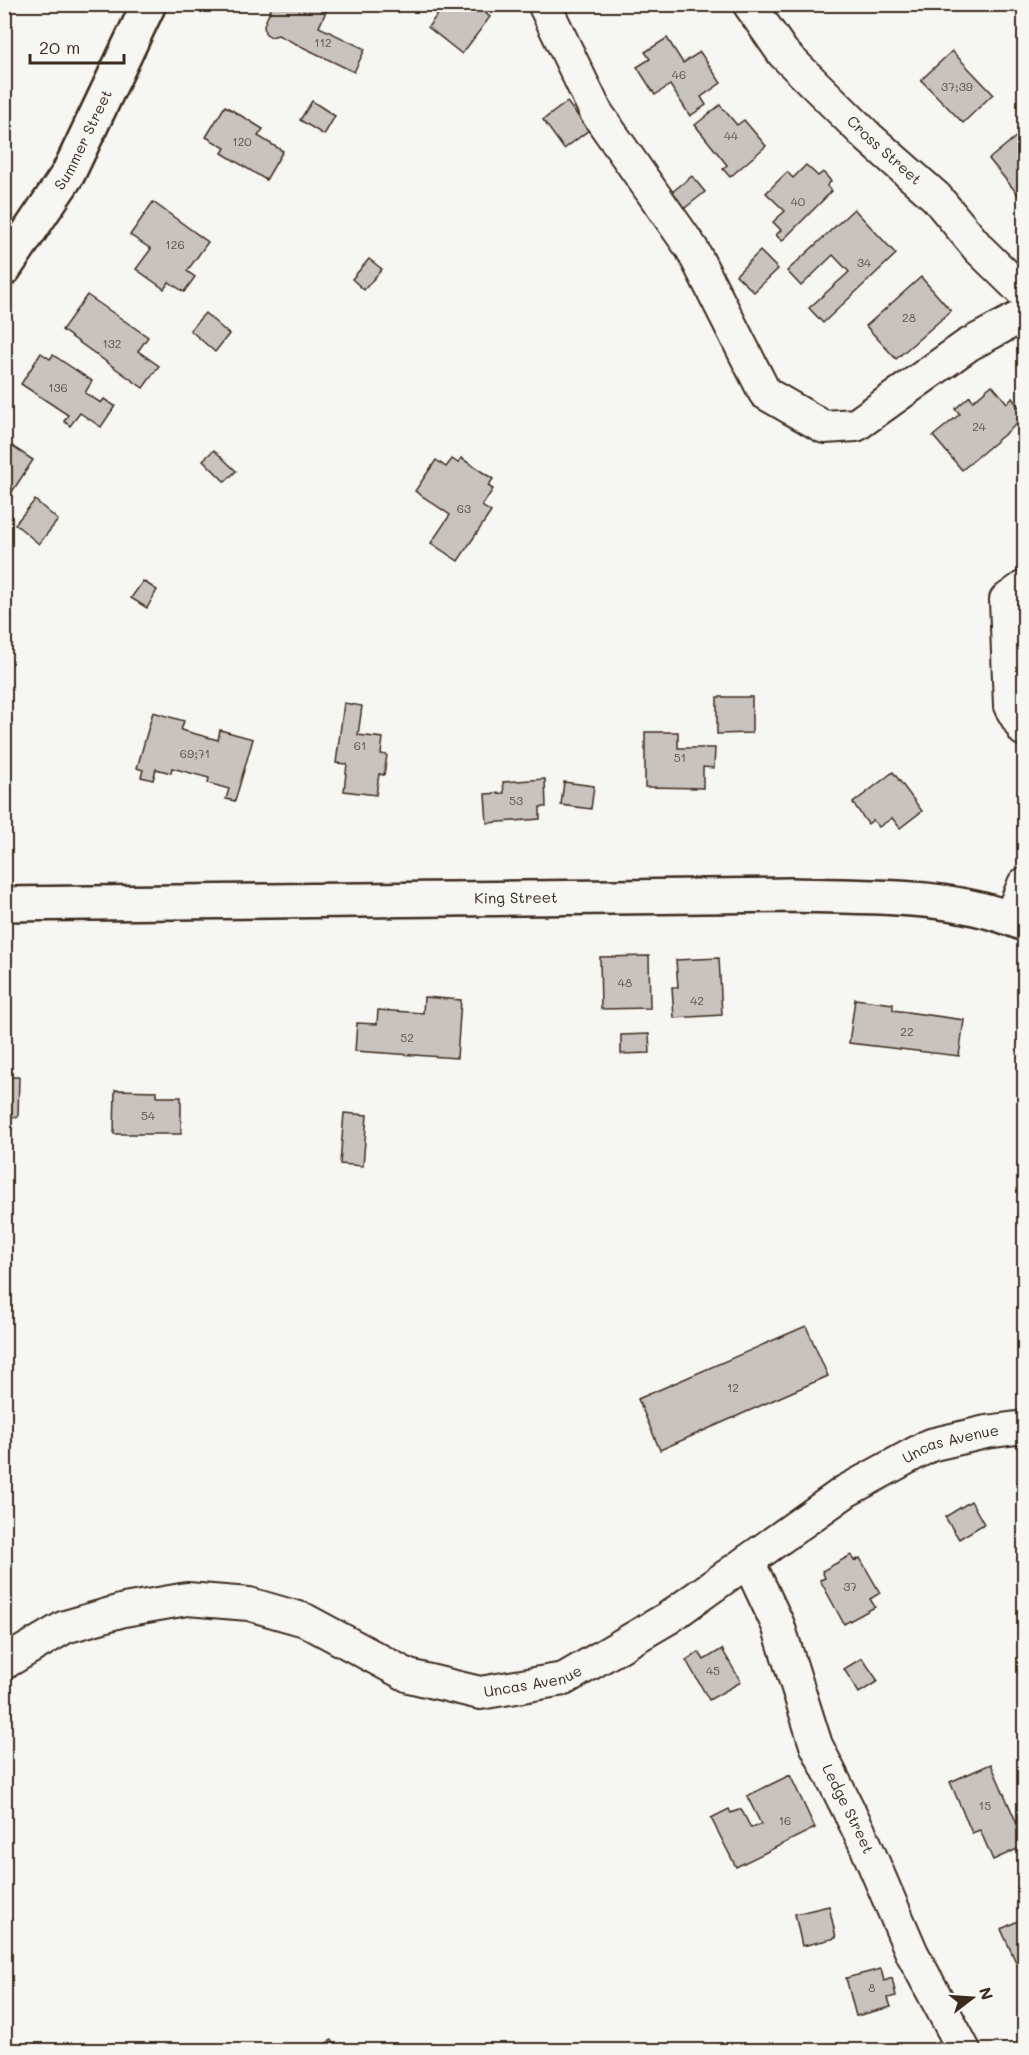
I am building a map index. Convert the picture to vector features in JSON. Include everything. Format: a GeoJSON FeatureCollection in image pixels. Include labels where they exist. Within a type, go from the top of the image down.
{"type":"FeatureCollection","features":[{"type":"Feature","properties":{"kind":"main road","name":"Summer Street"},"geometry":{"type":"LineString","coordinates":[[4,268],[68,174],[149,4]]}},
{"type":"Feature","properties":{"kind":"main road","name":"King Street"},"geometry":{"type":"LineString","coordinates":[[4,904],[792,895],[903,898],[954,904],[1017,921]]}},
{"type":"Feature","properties":{"kind":"street"},"geometry":{"type":"LineString","coordinates":[[544,4],[596,112],[692,249],[765,393],[824,427],[856,425],[968,345],[1024,315]]}},
{"type":"Feature","properties":{"kind":"street","name":"Cross Street"},"geometry":{"type":"LineString","coordinates":[[749,4],[783,53],[868,137],[936,197],[979,249],[1024,293]]}},
{"type":"Feature","properties":{"kind":"street"},"geometry":{"type":"LineString","coordinates":[[1024,587],[1006,600],[1010,706],[1024,730]]}},
{"type":"Feature","properties":{"kind":"street"},"geometry":{"type":"LineString","coordinates":[[1017,921],[1024,884]]}},
{"type":"Feature","properties":{"kind":"street","name":"Uncas Avenue"},"geometry":{"type":"LineString","coordinates":[[4,1664],[65,1627],[124,1610],[187,1599],[249,1604],[305,1620],[409,1676],[480,1693],[564,1679],[668,1618],[846,1491],[930,1445],[986,1432],[1024,1427]]}},
{"type":"Feature","properties":{"kind":"street","name":"Ledge Street"},"geometry":{"type":"LineString","coordinates":[[748,1561],[778,1625],[816,1745],[863,1839],[912,1953],[964,2050]]}},
{"type":"Feature","properties":{"kind":"building"},"geometry":{"type":"Polygon","coordinates":[[[273,4],[322,4],[328,7],[319,27],[365,49],[354,72],[278,35],[271,37],[265,33],[264,25],[273,4]]]}},
{"type":"Feature","properties":{"kind":"building"},"geometry":{"type":"Polygon","coordinates":[[[445,4],[474,4],[490,17],[462,54],[428,27],[445,4]]]}},
{"type":"Feature","properties":{"kind":"building"},"geometry":{"type":"Polygon","coordinates":[[[667,38],[683,63],[700,52],[721,83],[701,97],[706,105],[690,116],[670,85],[655,95],[637,67],[650,59],[645,52],[667,38]]]}},
{"type":"Feature","properties":{"kind":"building"},"geometry":{"type":"Polygon","coordinates":[[[952,51],[993,94],[963,123],[921,80],[952,51]]]}},
{"type":"Feature","properties":{"kind":"building"},"geometry":{"type":"Polygon","coordinates":[[[312,101],[335,116],[324,135],[300,120],[312,101]]]}},
{"type":"Feature","properties":{"kind":"building"},"geometry":{"type":"Polygon","coordinates":[[[567,102],[589,130],[564,149],[543,120],[567,102]]]}},
{"type":"Feature","properties":{"kind":"building"},"geometry":{"type":"Polygon","coordinates":[[[720,105],[737,125],[744,120],[766,146],[730,177],[723,169],[727,165],[695,125],[720,105]]]}},
{"type":"Feature","properties":{"kind":"building"},"geometry":{"type":"Polygon","coordinates":[[[225,106],[263,129],[258,136],[283,151],[266,180],[222,153],[225,148],[206,137],[225,106]]]}},
{"type":"Feature","properties":{"kind":"building"},"geometry":{"type":"Polygon","coordinates":[[[1024,130],[1024,194],[1020,197],[989,159],[1024,130]]]}},
{"type":"Feature","properties":{"kind":"building"},"geometry":{"type":"Polygon","coordinates":[[[806,165],[818,176],[823,172],[831,181],[827,186],[832,191],[782,241],[776,235],[781,230],[773,222],[785,211],[766,193],[787,172],[793,178],[806,165]]]}},
{"type":"Feature","properties":{"kind":"building"},"geometry":{"type":"Polygon","coordinates":[[[692,176],[705,192],[680,212],[667,196],[692,176]]]}},
{"type":"Feature","properties":{"kind":"building"},"geometry":{"type":"Polygon","coordinates":[[[153,202],[208,242],[187,271],[195,277],[184,292],[169,282],[164,289],[136,269],[151,249],[130,235],[153,202]]]}},
{"type":"Feature","properties":{"kind":"building"},"geometry":{"type":"Polygon","coordinates":[[[854,209],[896,254],[823,323],[809,308],[849,272],[833,255],[801,286],[787,271],[854,209]]]}},
{"type":"Feature","properties":{"kind":"building"},"geometry":{"type":"Polygon","coordinates":[[[760,251],[778,269],[754,292],[736,275],[760,251]]]}},
{"type":"Feature","properties":{"kind":"building"},"geometry":{"type":"Polygon","coordinates":[[[369,259],[382,269],[364,290],[352,279],[369,259]]]}},
{"type":"Feature","properties":{"kind":"building"},"geometry":{"type":"Polygon","coordinates":[[[921,277],[951,311],[896,359],[866,326],[921,277]]]}},
{"type":"Feature","properties":{"kind":"building"},"geometry":{"type":"Polygon","coordinates":[[[87,295],[148,337],[138,351],[159,366],[143,388],[62,330],[87,295]]]}},
{"type":"Feature","properties":{"kind":"building"},"geometry":{"type":"Polygon","coordinates":[[[205,313],[229,334],[215,352],[190,330],[205,313]]]}},
{"type":"Feature","properties":{"kind":"building"},"geometry":{"type":"Polygon","coordinates":[[[41,353],[50,359],[53,355],[92,381],[85,393],[101,403],[104,399],[115,406],[101,427],[80,413],[70,426],[64,421],[68,415],[21,384],[41,353]]]}},
{"type":"Feature","properties":{"kind":"building"},"geometry":{"type":"Polygon","coordinates":[[[992,385],[1007,403],[1012,398],[1024,414],[1024,418],[962,470],[933,436],[960,414],[955,409],[970,396],[973,401],[992,385]]]}},
{"type":"Feature","properties":{"kind":"building"},"geometry":{"type":"Polygon","coordinates":[[[4,441],[33,460],[6,501],[4,500],[4,441]]]}},
{"type":"Feature","properties":{"kind":"building"},"geometry":{"type":"Polygon","coordinates":[[[214,450],[236,471],[225,482],[203,460],[214,450]]]}},
{"type":"Feature","properties":{"kind":"building"},"geometry":{"type":"Polygon","coordinates":[[[461,458],[493,479],[488,486],[493,489],[482,506],[491,512],[458,561],[431,543],[450,515],[415,491],[436,460],[446,467],[452,459],[458,463],[461,458]]]}},
{"type":"Feature","properties":{"kind":"building"},"geometry":{"type":"Polygon","coordinates":[[[35,500],[58,520],[39,544],[15,524],[35,500]]]}},
{"type":"Feature","properties":{"kind":"building"},"geometry":{"type":"Polygon","coordinates":[[[143,581],[157,590],[147,608],[131,598],[143,581]]]}},
{"type":"Feature","properties":{"kind":"building"},"geometry":{"type":"Polygon","coordinates":[[[717,697],[752,697],[752,733],[717,734],[717,697]]]}},
{"type":"Feature","properties":{"kind":"building"},"geometry":{"type":"Polygon","coordinates":[[[344,703],[362,706],[358,735],[383,738],[381,754],[387,755],[384,775],[379,774],[376,795],[344,791],[347,764],[336,763],[344,703]]]}},
{"type":"Feature","properties":{"kind":"building"},"geometry":{"type":"Polygon","coordinates":[[[153,712],[184,721],[181,730],[218,740],[220,730],[253,739],[235,801],[226,799],[229,789],[208,783],[209,778],[172,768],[171,773],[156,769],[153,780],[141,777],[143,770],[137,768],[153,712]]]}},
{"type":"Feature","properties":{"kind":"building"},"geometry":{"type":"Polygon","coordinates":[[[645,732],[678,732],[678,748],[715,748],[714,768],[703,767],[703,788],[645,787],[645,732]]]}},
{"type":"Feature","properties":{"kind":"building"},"geometry":{"type":"Polygon","coordinates":[[[893,772],[922,811],[900,828],[892,818],[879,827],[873,820],[868,824],[853,803],[893,772]]]}},
{"type":"Feature","properties":{"kind":"building"},"geometry":{"type":"Polygon","coordinates":[[[545,779],[546,807],[540,807],[540,819],[487,823],[485,794],[504,793],[503,782],[545,779]]]}},
{"type":"Feature","properties":{"kind":"building"},"geometry":{"type":"Polygon","coordinates":[[[564,782],[594,786],[591,809],[561,805],[564,782]]]}},
{"type":"Feature","properties":{"kind":"building"},"geometry":{"type":"Polygon","coordinates":[[[649,956],[650,1008],[601,1009],[600,957],[649,956]]]}},
{"type":"Feature","properties":{"kind":"building"},"geometry":{"type":"Polygon","coordinates":[[[719,958],[722,1015],[674,1018],[672,987],[678,987],[676,960],[719,958]]]}},
{"type":"Feature","properties":{"kind":"building"},"geometry":{"type":"Polygon","coordinates":[[[424,997],[461,1000],[457,1058],[355,1051],[357,1023],[377,1024],[378,1010],[423,1013],[424,997]]]}},
{"type":"Feature","properties":{"kind":"building"},"geometry":{"type":"Polygon","coordinates":[[[855,999],[893,1004],[893,1010],[964,1020],[959,1056],[849,1043],[855,999]]]}},
{"type":"Feature","properties":{"kind":"building"},"geometry":{"type":"Polygon","coordinates":[[[649,1034],[650,1053],[621,1054],[621,1035],[649,1034]]]}},
{"type":"Feature","properties":{"kind":"building"},"geometry":{"type":"Polygon","coordinates":[[[4,1077],[19,1077],[18,1117],[4,1117],[4,1077]]]}},
{"type":"Feature","properties":{"kind":"building"},"geometry":{"type":"Polygon","coordinates":[[[115,1090],[157,1091],[157,1097],[181,1097],[181,1134],[114,1134],[115,1090]]]}},
{"type":"Feature","properties":{"kind":"building"},"geometry":{"type":"Polygon","coordinates":[[[344,1113],[367,1115],[363,1166],[340,1164],[344,1113]]]}},
{"type":"Feature","properties":{"kind":"building"},"geometry":{"type":"Polygon","coordinates":[[[806,1326],[828,1376],[660,1450],[638,1399],[806,1326]]]}},
{"type":"Feature","properties":{"kind":"building"},"geometry":{"type":"Polygon","coordinates":[[[971,1501],[984,1524],[959,1539],[945,1517],[971,1501]]]}},
{"type":"Feature","properties":{"kind":"building"},"geometry":{"type":"Polygon","coordinates":[[[851,1555],[854,1561],[860,1558],[880,1593],[870,1599],[875,1607],[844,1624],[820,1580],[825,1578],[822,1571],[851,1555]]]}},
{"type":"Feature","properties":{"kind":"building"},"geometry":{"type":"Polygon","coordinates":[[[722,1649],[741,1682],[709,1700],[686,1660],[699,1652],[704,1660],[722,1649]]]}},
{"type":"Feature","properties":{"kind":"building"},"geometry":{"type":"Polygon","coordinates":[[[862,1658],[878,1681],[859,1693],[844,1669],[862,1658]]]}},
{"type":"Feature","properties":{"kind":"building"},"geometry":{"type":"Polygon","coordinates":[[[991,1764],[1024,1840],[1024,1846],[993,1860],[980,1830],[972,1833],[950,1782],[991,1764]]]}},
{"type":"Feature","properties":{"kind":"building"},"geometry":{"type":"Polygon","coordinates":[[[790,1775],[815,1828],[736,1867],[711,1818],[729,1809],[731,1813],[741,1809],[751,1828],[761,1824],[747,1796],[790,1775]]]}},
{"type":"Feature","properties":{"kind":"building"},"geometry":{"type":"Polygon","coordinates":[[[829,1906],[836,1938],[802,1946],[795,1914],[829,1906]]]}},
{"type":"Feature","properties":{"kind":"building"},"geometry":{"type":"Polygon","coordinates":[[[1024,1918],[1024,1980],[1001,1929],[1024,1918]]]}},
{"type":"Feature","properties":{"kind":"building"},"geometry":{"type":"Polygon","coordinates":[[[881,1969],[884,1981],[892,1978],[896,1996],[888,1998],[891,2007],[856,2016],[846,1978],[881,1969]]]}},
{"type":"Feature","properties":{"kind":"building"},"geometry":{"type":"Polygon","coordinates":[[[332,2040],[337,2050],[313,2050],[332,2040]]]}}]}
